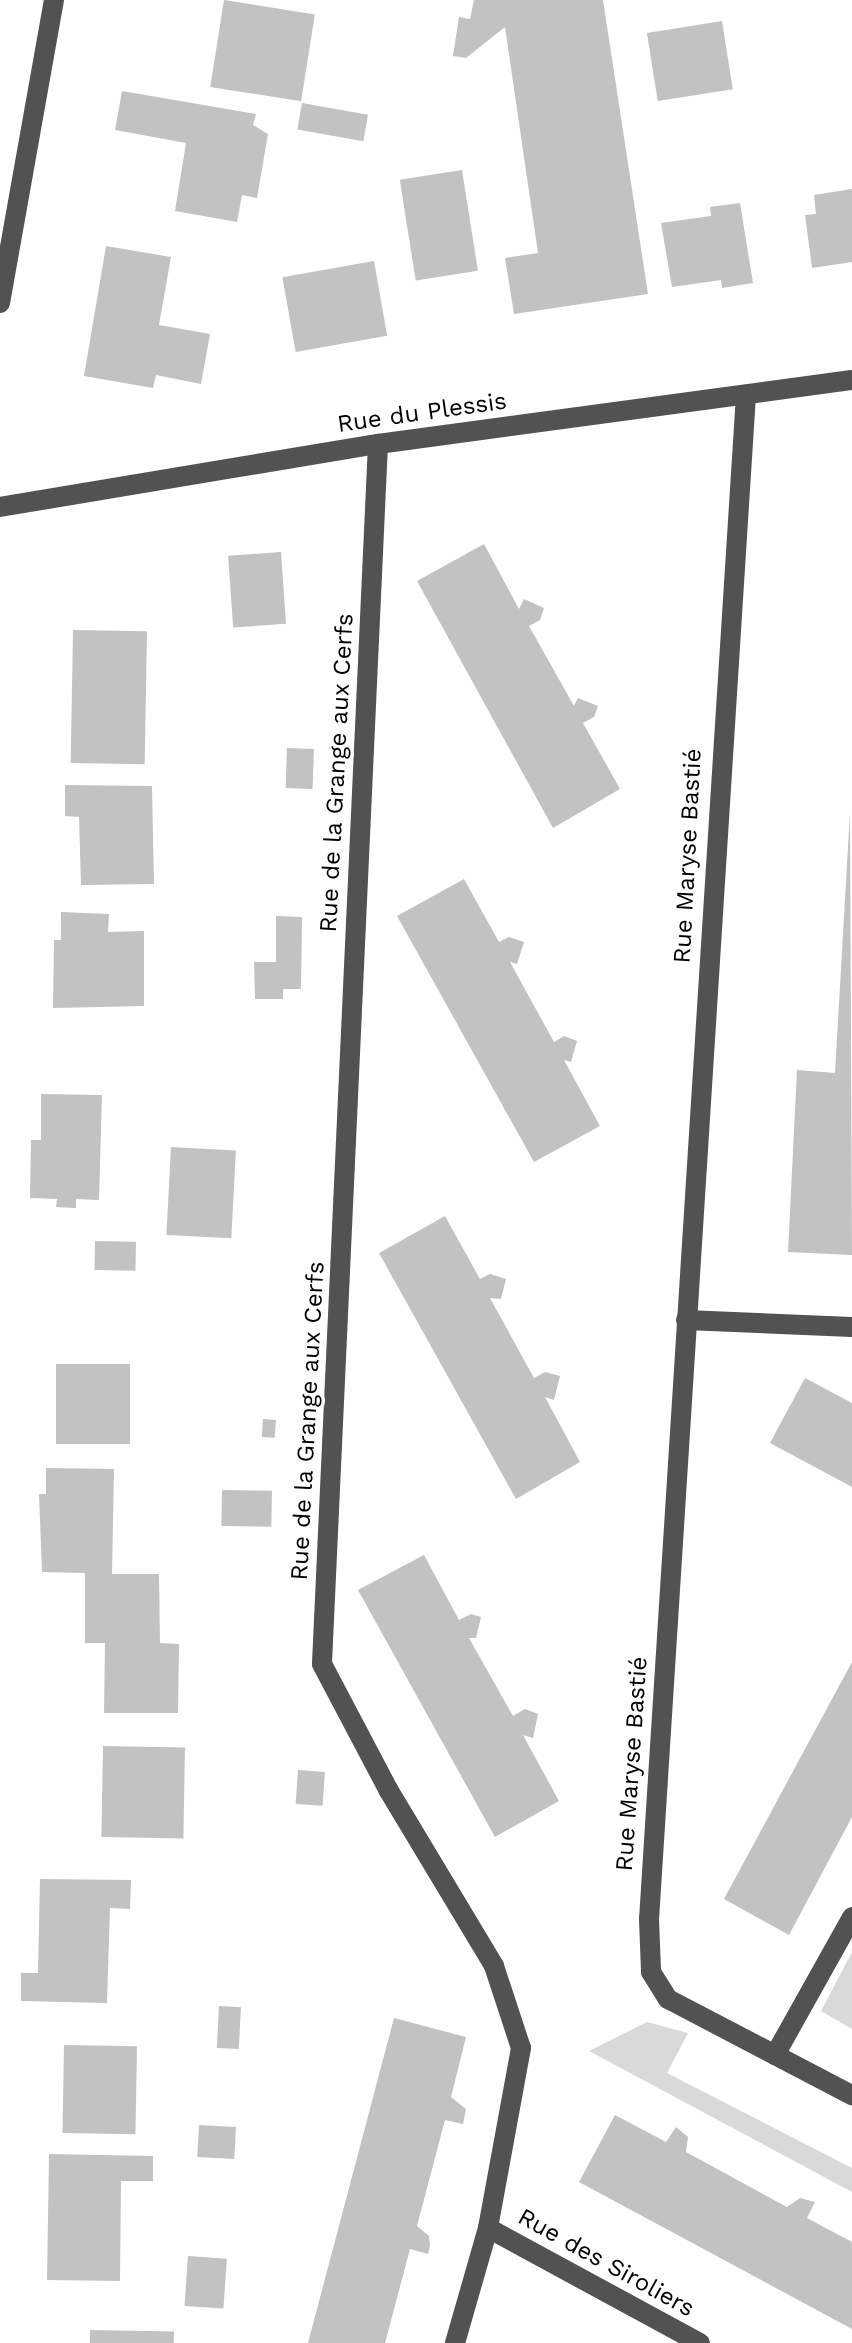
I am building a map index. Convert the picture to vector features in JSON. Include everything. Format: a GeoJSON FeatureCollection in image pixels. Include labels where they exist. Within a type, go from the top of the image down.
{"type":"FeatureCollection","features":[{"type":"Feature","properties":{"kind":"street"},"geometry":{"type":"LineString","coordinates":[[0,303],[54,0]]}},
{"type":"Feature","properties":{"kind":"street","name":"Rue du Plessis"},"geometry":{"type":"LineString","coordinates":[[0,507],[378,444],[852,380]]}},
{"type":"Feature","properties":{"kind":"street","name":"Rue Maryse Bastié"},"geometry":{"type":"LineString","coordinates":[[746,395],[649,1919],[651,1972],[668,1999],[852,2095]]}},
{"type":"Feature","properties":{"kind":"street","name":"Rue de la Grange aux Cerfs"},"geometry":{"type":"LineString","coordinates":[[378,444],[322,1664],[389,1791],[494,1966],[521,2048],[488,2228],[455,2343]]}},
{"type":"Feature","properties":{"kind":"street"},"geometry":{"type":"LineString","coordinates":[[686,1320],[852,1327]]}},
{"type":"Feature","properties":{"kind":"street"},"geometry":{"type":"LineString","coordinates":[[775,2055],[852,1917]]}},
{"type":"Feature","properties":{"kind":"street","name":"Rue des Siroliers"},"geometry":{"type":"LineString","coordinates":[[488,2228],[700,2343]]}},
{"type":"Feature","properties":{"kind":"shaded area"},"geometry":{"type":"Polygon","coordinates":[[[852,1952],[852,2029],[821,2011],[852,1952]]]}},
{"type":"Feature","properties":{"kind":"shaded area"},"geometry":{"type":"Polygon","coordinates":[[[647,2022],[688,2033],[667,2073],[852,2168],[852,2192],[589,2051],[647,2022]]]}},
{"type":"Feature","properties":{"kind":"building"},"geometry":{"type":"Polygon","coordinates":[[[224,0],[315,14],[301,101],[210,87],[224,0]]]}},
{"type":"Feature","properties":{"kind":"building"},"geometry":{"type":"Polygon","coordinates":[[[474,0],[603,0],[648,294],[514,314],[505,258],[538,253],[505,27],[466,58],[453,56],[459,17],[470,19],[474,0]]]}},
{"type":"Feature","properties":{"kind":"building"},"geometry":{"type":"Polygon","coordinates":[[[722,21],[733,89],[658,101],[647,33],[722,21]]]}},
{"type":"Feature","properties":{"kind":"building"},"geometry":{"type":"Polygon","coordinates":[[[122,91],[256,114],[253,125],[268,134],[257,198],[242,195],[237,222],[175,211],[186,143],[115,130],[122,91]]]}},
{"type":"Feature","properties":{"kind":"building"},"geometry":{"type":"Polygon","coordinates":[[[302,103],[368,115],[363,141],[297,130],[302,103]]]}},
{"type":"Feature","properties":{"kind":"building"},"geometry":{"type":"Polygon","coordinates":[[[462,170],[478,271],[416,281],[400,180],[462,170]]]}},
{"type":"Feature","properties":{"kind":"building"},"geometry":{"type":"Polygon","coordinates":[[[852,189],[852,262],[812,268],[805,215],[816,214],[814,195],[852,189]]]}},
{"type":"Feature","properties":{"kind":"building"},"geometry":{"type":"Polygon","coordinates":[[[740,203],[753,283],[722,288],[721,280],[672,287],[661,223],[711,216],[710,207],[740,203]]]}},
{"type":"Feature","properties":{"kind":"building"},"geometry":{"type":"Polygon","coordinates":[[[106,246],[171,257],[159,325],[210,334],[201,384],[156,375],[153,388],[84,376],[106,246]]]}},
{"type":"Feature","properties":{"kind":"building"},"geometry":{"type":"Polygon","coordinates":[[[374,261],[387,336],[296,352],[282,277],[374,261]]]}},
{"type":"Feature","properties":{"kind":"building"},"geometry":{"type":"Polygon","coordinates":[[[484,544],[519,609],[524,599],[544,608],[540,620],[529,626],[574,706],[578,698],[598,706],[594,717],[583,723],[620,789],[553,828],[417,581],[484,544]]]}},
{"type":"Feature","properties":{"kind":"building"},"geometry":{"type":"Polygon","coordinates":[[[281,552],[286,624],[233,628],[228,556],[281,552]]]}},
{"type":"Feature","properties":{"kind":"building"},"geometry":{"type":"Polygon","coordinates":[[[73,630],[147,631],[145,764],[71,763],[73,630]]]}},
{"type":"Feature","properties":{"kind":"building"},"geometry":{"type":"Polygon","coordinates":[[[287,748],[314,749],[313,789],[286,788],[287,748]]]}},
{"type":"Feature","properties":{"kind":"building"},"geometry":{"type":"Polygon","coordinates":[[[65,785],[152,786],[154,884],[81,885],[79,817],[65,816],[65,785]]]}},
{"type":"Feature","properties":{"kind":"building"},"geometry":{"type":"Polygon","coordinates":[[[850,812],[852,1255],[788,1252],[797,1070],[835,1073],[850,812]]]}},
{"type":"Feature","properties":{"kind":"building"},"geometry":{"type":"Polygon","coordinates":[[[464,879],[499,942],[509,937],[524,942],[517,964],[510,962],[554,1042],[564,1036],[577,1041],[571,1062],[564,1060],[600,1126],[534,1162],[397,916],[464,879]]]}},
{"type":"Feature","properties":{"kind":"building"},"geometry":{"type":"Polygon","coordinates":[[[61,912],[109,914],[108,932],[144,931],[144,1006],[53,1008],[54,940],[61,940],[61,912]]]}},
{"type":"Feature","properties":{"kind":"building"},"geometry":{"type":"Polygon","coordinates":[[[276,916],[302,917],[301,989],[283,989],[283,999],[255,999],[254,962],[276,962],[276,916]]]}},
{"type":"Feature","properties":{"kind":"building"},"geometry":{"type":"Polygon","coordinates":[[[41,1094],[102,1095],[99,1200],[76,1199],[76,1208],[56,1207],[57,1199],[30,1198],[31,1140],[41,1140],[41,1094]]]}},
{"type":"Feature","properties":{"kind":"building"},"geometry":{"type":"Polygon","coordinates":[[[171,1147],[236,1150],[231,1238],[166,1235],[171,1147]]]}},
{"type":"Feature","properties":{"kind":"building"},"geometry":{"type":"Polygon","coordinates":[[[445,1216],[480,1279],[490,1274],[506,1279],[501,1299],[490,1298],[534,1378],[545,1372],[560,1376],[554,1400],[545,1397],[580,1462],[516,1499],[379,1253],[445,1216]]]}},
{"type":"Feature","properties":{"kind":"building"},"geometry":{"type":"Polygon","coordinates":[[[95,1241],[136,1242],[135,1271],[94,1270],[95,1241]]]}},
{"type":"Feature","properties":{"kind":"building"},"geometry":{"type":"Polygon","coordinates":[[[56,1364],[130,1364],[130,1444],[56,1444],[56,1364]]]}},
{"type":"Feature","properties":{"kind":"building"},"geometry":{"type":"Polygon","coordinates":[[[805,1378],[852,1403],[852,1487],[770,1443],[805,1378]]]}},
{"type":"Feature","properties":{"kind":"building"},"geometry":{"type":"Polygon","coordinates":[[[263,1419],[276,1420],[275,1438],[262,1437],[263,1419]]]}},
{"type":"Feature","properties":{"kind":"building"},"geometry":{"type":"Polygon","coordinates":[[[46,1468],[114,1469],[112,1574],[159,1574],[160,1643],[179,1644],[178,1713],[104,1713],[105,1643],[85,1643],[85,1573],[42,1572],[39,1494],[46,1494],[46,1468]]]}},
{"type":"Feature","properties":{"kind":"building"},"geometry":{"type":"Polygon","coordinates":[[[222,1490],[272,1491],[271,1527],[221,1526],[222,1490]]]}},
{"type":"Feature","properties":{"kind":"building"},"geometry":{"type":"Polygon","coordinates":[[[424,1555],[459,1620],[471,1614],[481,1617],[476,1638],[469,1638],[513,1716],[525,1709],[538,1714],[533,1738],[523,1735],[559,1801],[495,1837],[358,1590],[424,1555]]]}},
{"type":"Feature","properties":{"kind":"building"},"geometry":{"type":"Polygon","coordinates":[[[852,1662],[852,1817],[789,1935],[724,1899],[852,1662]]]}},
{"type":"Feature","properties":{"kind":"building"},"geometry":{"type":"Polygon","coordinates":[[[103,1746],[185,1747],[183,1838],[101,1837],[103,1746]]]}},
{"type":"Feature","properties":{"kind":"building"},"geometry":{"type":"Polygon","coordinates":[[[298,1770],[325,1772],[323,1806],[296,1804],[298,1770]]]}},
{"type":"Feature","properties":{"kind":"building"},"geometry":{"type":"Polygon","coordinates":[[[40,1879],[131,1880],[130,1909],[110,1908],[107,2003],[21,2001],[21,1973],[38,1973],[40,1879]]]}},
{"type":"Feature","properties":{"kind":"building"},"geometry":{"type":"Polygon","coordinates":[[[219,2006],[241,2007],[239,2049],[217,2048],[219,2006]]]}},
{"type":"Feature","properties":{"kind":"building"},"geometry":{"type":"Polygon","coordinates":[[[394,2018],[466,2037],[451,2097],[466,2109],[463,2124],[445,2120],[417,2226],[429,2236],[428,2254],[410,2249],[385,2343],[308,2343],[394,2018]]]}},
{"type":"Feature","properties":{"kind":"building"},"geometry":{"type":"Polygon","coordinates":[[[64,2045],[137,2046],[135,2134],[62,2133],[64,2045]]]}},
{"type":"Feature","properties":{"kind":"building"},"geometry":{"type":"Polygon","coordinates":[[[615,2115],[666,2142],[676,2127],[688,2137],[686,2152],[787,2207],[800,2198],[815,2202],[807,2218],[852,2242],[852,2329],[579,2182],[615,2115]]]}},
{"type":"Feature","properties":{"kind":"building"},"geometry":{"type":"Polygon","coordinates":[[[199,2125],[236,2127],[234,2159],[197,2157],[199,2125]]]}},
{"type":"Feature","properties":{"kind":"building"},"geometry":{"type":"Polygon","coordinates":[[[49,2154],[153,2156],[153,2181],[121,2181],[120,2281],[47,2280],[49,2154]]]}},
{"type":"Feature","properties":{"kind":"building"},"geometry":{"type":"Polygon","coordinates":[[[188,2256],[227,2259],[223,2309],[185,2306],[188,2256]]]}},
{"type":"Feature","properties":{"kind":"building"},"geometry":{"type":"Polygon","coordinates":[[[90,2330],[174,2331],[174,2343],[90,2343],[90,2330]]]}}]}
